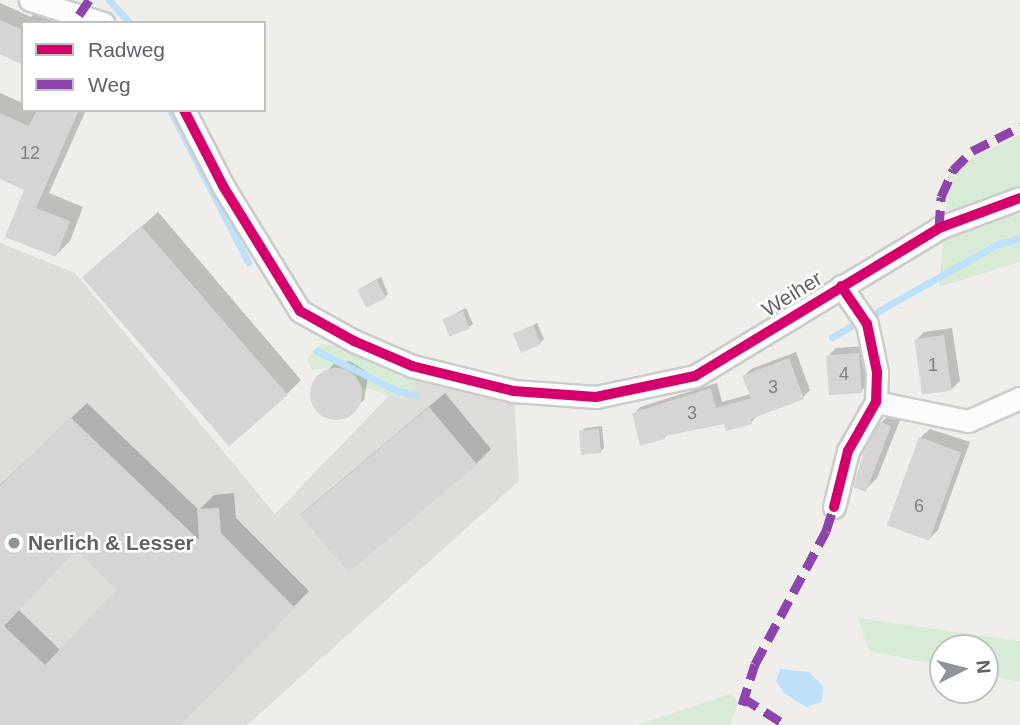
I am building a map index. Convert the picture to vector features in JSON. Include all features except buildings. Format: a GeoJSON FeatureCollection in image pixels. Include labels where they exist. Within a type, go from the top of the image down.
{"type":"FeatureCollection","features":[{"type":"Feature","properties":{"kind":"street"},"geometry":{"type":"LineString","coordinates":[[30,0],[97,21]]}},
{"type":"Feature","properties":{"kind":"street","name":"Weiher"},"geometry":{"type":"LineString","coordinates":[[185,112],[223,186],[300,311],[354,341],[412,366],[513,391],[596,397],[695,376],[841,286],[862,315],[877,372],[876,401],[848,451],[834,507]]}},
{"type":"Feature","properties":{"kind":"street"},"geometry":{"type":"LineString","coordinates":[[841,286],[939,228],[1020,198]]}},
{"type":"Feature","properties":{"kind":"street"},"geometry":{"type":"LineString","coordinates":[[876,401],[968,421],[1020,398]]}},
{"type":"Feature","properties":{"kind":"shaded area"},"geometry":{"type":"Polygon","coordinates":[[[0,243],[75,273],[275,514],[409,375],[514,395],[519,481],[247,725],[0,725],[0,243]]]}},
{"type":"Feature","properties":{"kind":"green space"},"geometry":{"type":"Polygon","coordinates":[[[1020,135],[1020,262],[939,287],[950,168],[1020,135]]]}},
{"type":"Feature","properties":{"kind":"green space"},"geometry":{"type":"Polygon","coordinates":[[[321,344],[340,346],[383,365],[402,367],[416,381],[414,388],[403,400],[363,387],[352,372],[342,366],[312,370],[307,358],[321,344]]]}},
{"type":"Feature","properties":{"kind":"green space"},"geometry":{"type":"Polygon","coordinates":[[[858,618],[971,634],[929,634],[929,663],[869,651],[858,618]]]}},
{"type":"Feature","properties":{"kind":"green space"},"geometry":{"type":"Polygon","coordinates":[[[999,638],[1020,641],[1020,682],[999,678],[999,638]]]}},
{"type":"Feature","properties":{"kind":"green space"},"geometry":{"type":"Polygon","coordinates":[[[732,693],[738,704],[730,725],[638,725],[732,693]]]}},
{"type":"Feature","properties":{"kind":"water"},"geometry":{"type":"Polygon","coordinates":[[[780,669],[809,672],[823,686],[822,702],[806,707],[785,694],[776,681],[780,669]]]}},
{"type":"Feature","properties":{"kind":"waterway"},"geometry":{"type":"LineString","coordinates":[[109,0],[128,21]]}},
{"type":"Feature","properties":{"kind":"waterway"},"geometry":{"type":"LineString","coordinates":[[171,112],[248,262]]}},
{"type":"Feature","properties":{"kind":"waterway"},"geometry":{"type":"LineString","coordinates":[[832,337],[998,244],[1020,238]]}},
{"type":"Feature","properties":{"kind":"waterway"},"geometry":{"type":"LineString","coordinates":[[317,351],[398,391],[417,395]]}},
{"type":"Feature","properties":{"kind":"marked path"},"geometry":{"type":"LineString","coordinates":[[79,15],[89,0]]}},
{"type":"Feature","properties":{"kind":"marked path"},"geometry":{"type":"LineString","coordinates":[[939,228],[941,197],[953,170],[972,151],[1020,127]]}},
{"type":"Feature","properties":{"kind":"marked path"},"geometry":{"type":"LineString","coordinates":[[742,705],[755,664],[826,531],[834,507]]}},
{"type":"Feature","properties":{"kind":"marked path"},"geometry":{"type":"LineString","coordinates":[[742,697],[786,725]]}},
{"type":"Feature","properties":{"kind":"cycle path"},"geometry":{"type":"LineString","coordinates":[[185,112],[223,186],[300,311],[354,341],[412,366],[514,391],[596,397],[695,376],[939,228],[1020,198]]}},
{"type":"Feature","properties":{"kind":"cycle path"},"geometry":{"type":"LineString","coordinates":[[834,507],[848,451],[876,402],[877,372],[867,324],[841,286]]}},
{"type":"Feature","properties":{"kind":"place","name":"Nerlich & Lesser"},"geometry":{"type":"Point","coordinates":[14,543]}}]}
